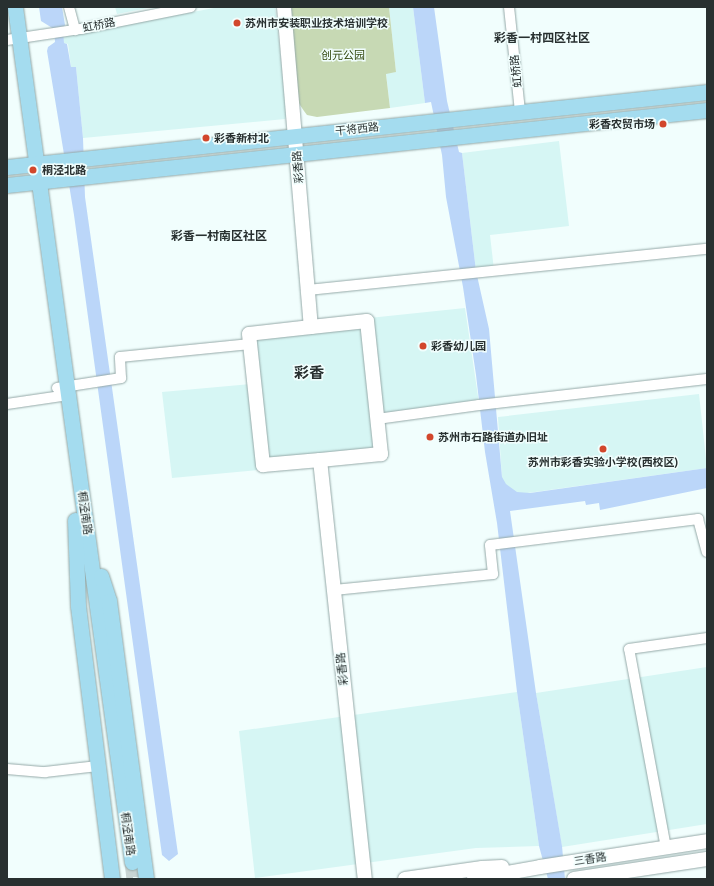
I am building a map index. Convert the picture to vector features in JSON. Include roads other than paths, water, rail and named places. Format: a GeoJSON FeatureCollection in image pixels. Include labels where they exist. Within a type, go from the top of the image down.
{"type":"FeatureCollection","features":[{"type":"Feature","properties":{"kind":"main road"},"geometry":{"type":"LineString","coordinates":[[12,39],[15,7]]}},
{"type":"Feature","properties":{"kind":"main road"},"geometry":{"type":"LineString","coordinates":[[7,24],[12,39],[31,164]]}},
{"type":"Feature","properties":{"kind":"main road","name":"干将西路"},"geometry":{"type":"LineString","coordinates":[[7,167],[707,92]]}},
{"type":"Feature","properties":{"kind":"main road","name":"干将西路"},"geometry":{"type":"LineString","coordinates":[[7,185],[707,110]]}},
{"type":"Feature","properties":{"kind":"main road","name":"桐泾南路"},"geometry":{"type":"LineString","coordinates":[[31,164],[128,871]]}},
{"type":"Feature","properties":{"kind":"main road"},"geometry":{"type":"LineString","coordinates":[[80,519],[78,606],[98,766],[128,871]]}},
{"type":"Feature","properties":{"kind":"main road"},"geometry":{"type":"LineString","coordinates":[[80,519],[109,601],[128,871]]}},
{"type":"Feature","properties":{"kind":"street"},"geometry":{"type":"LineString","coordinates":[[69,7],[75,30]]}},
{"type":"Feature","properties":{"kind":"street","name":"虹桥路"},"geometry":{"type":"LineString","coordinates":[[12,39],[64,32],[191,7]]}},
{"type":"Feature","properties":{"kind":"street","name":"彩香路"},"geometry":{"type":"LineString","coordinates":[[284,7],[311,327]]}},
{"type":"Feature","properties":{"kind":"street","name":"虹桥路"},"geometry":{"type":"LineString","coordinates":[[509,7],[520,112]]}},
{"type":"Feature","properties":{"kind":"street"},"geometry":{"type":"LineString","coordinates":[[308,290],[707,249]]}},
{"type":"Feature","properties":{"kind":"street"},"geometry":{"type":"LineString","coordinates":[[367,321],[381,454],[263,465],[249,334],[311,327],[367,321]]}},
{"type":"Feature","properties":{"kind":"street"},"geometry":{"type":"LineString","coordinates":[[7,404],[94,382],[121,378],[120,357],[250,344]]}},
{"type":"Feature","properties":{"kind":"street"},"geometry":{"type":"LineString","coordinates":[[377,419],[479,405],[707,379]]}},
{"type":"Feature","properties":{"kind":"street","name":"彩香路"},"geometry":{"type":"LineString","coordinates":[[320,460],[364,879]]}},
{"type":"Feature","properties":{"kind":"street"},"geometry":{"type":"LineString","coordinates":[[334,590],[493,574],[490,546],[698,519],[707,552]]}},
{"type":"Feature","properties":{"kind":"street"},"geometry":{"type":"LineString","coordinates":[[666,848],[629,649],[707,638]]}},
{"type":"Feature","properties":{"kind":"street"},"geometry":{"type":"LineString","coordinates":[[7,769],[45,772],[98,766]]}},
{"type":"Feature","properties":{"kind":"street","name":"三香路"},"geometry":{"type":"LineString","coordinates":[[478,878],[568,862],[707,841]]}},
{"type":"Feature","properties":{"kind":"street","name":"三香路"},"geometry":{"type":"LineString","coordinates":[[574,879],[707,859]]}},
{"type":"Feature","properties":{"kind":"street"},"geometry":{"type":"LineString","coordinates":[[405,879],[482,868],[541,867]]}},
{"type":"Feature","properties":{"kind":"water"},"geometry":{"type":"Polygon","coordinates":[[[39,7],[62,7],[65,25],[63,29],[64,43],[67,44],[71,67],[76,67],[83,138],[85,197],[178,854],[169,861],[162,855],[74,215],[47,51],[48,47],[55,42],[54,29],[41,21],[39,7]]]}},
{"type":"Feature","properties":{"kind":"water"},"geometry":{"type":"Polygon","coordinates":[[[413,7],[434,7],[447,101],[459,152],[462,153],[476,271],[489,329],[502,477],[506,484],[517,492],[530,493],[707,468],[707,488],[600,510],[599,503],[586,505],[585,501],[510,511],[536,693],[562,846],[565,879],[548,879],[539,846],[517,692],[497,523],[485,452],[476,375],[463,287],[446,197],[442,155],[431,102],[425,103],[413,7]]]}},
{"type":"Feature","properties":{"kind":"tunnel"},"geometry":{"type":"LineString","coordinates":[[132,862],[134,879]]}},
{"type":"Feature","properties":{"kind":"place","name":"苏州市安装职业技术培训学校"},"geometry":{"type":"Point","coordinates":[237,23]}},
{"type":"Feature","properties":{"kind":"place","name":"彩香农贸市场"},"geometry":{"type":"Point","coordinates":[663,124]}},
{"type":"Feature","properties":{"kind":"place","name":"彩香新村北"},"geometry":{"type":"Point","coordinates":[206,138]}},
{"type":"Feature","properties":{"kind":"place","name":"桐泾北路"},"geometry":{"type":"Point","coordinates":[33,170]}},
{"type":"Feature","properties":{"kind":"place","name":"彩香幼儿园"},"geometry":{"type":"Point","coordinates":[423,346]}},
{"type":"Feature","properties":{"kind":"place","name":"苏州市石路街道办旧址"},"geometry":{"type":"Point","coordinates":[430,437]}},
{"type":"Feature","properties":{"kind":"place","name":"苏州市彩香实验小学校(西校区)"},"geometry":{"type":"Point","coordinates":[603,449]}},
{"type":"Feature","properties":{"kind":"district","name":"彩香一村四区社区"},"geometry":{"type":"Point","coordinates":[542,38]}},
{"type":"Feature","properties":{"kind":"district","name":"彩香一村南区社区"},"geometry":{"type":"Point","coordinates":[219,236]}},
{"type":"Feature","properties":{"kind":"district","name":"彩香"},"geometry":{"type":"Point","coordinates":[309,373]}},
{"type":"Feature","properties":{"kind":"park label","name":"创元公园"},"geometry":{"type":"Point","coordinates":[343,55]}}]}
